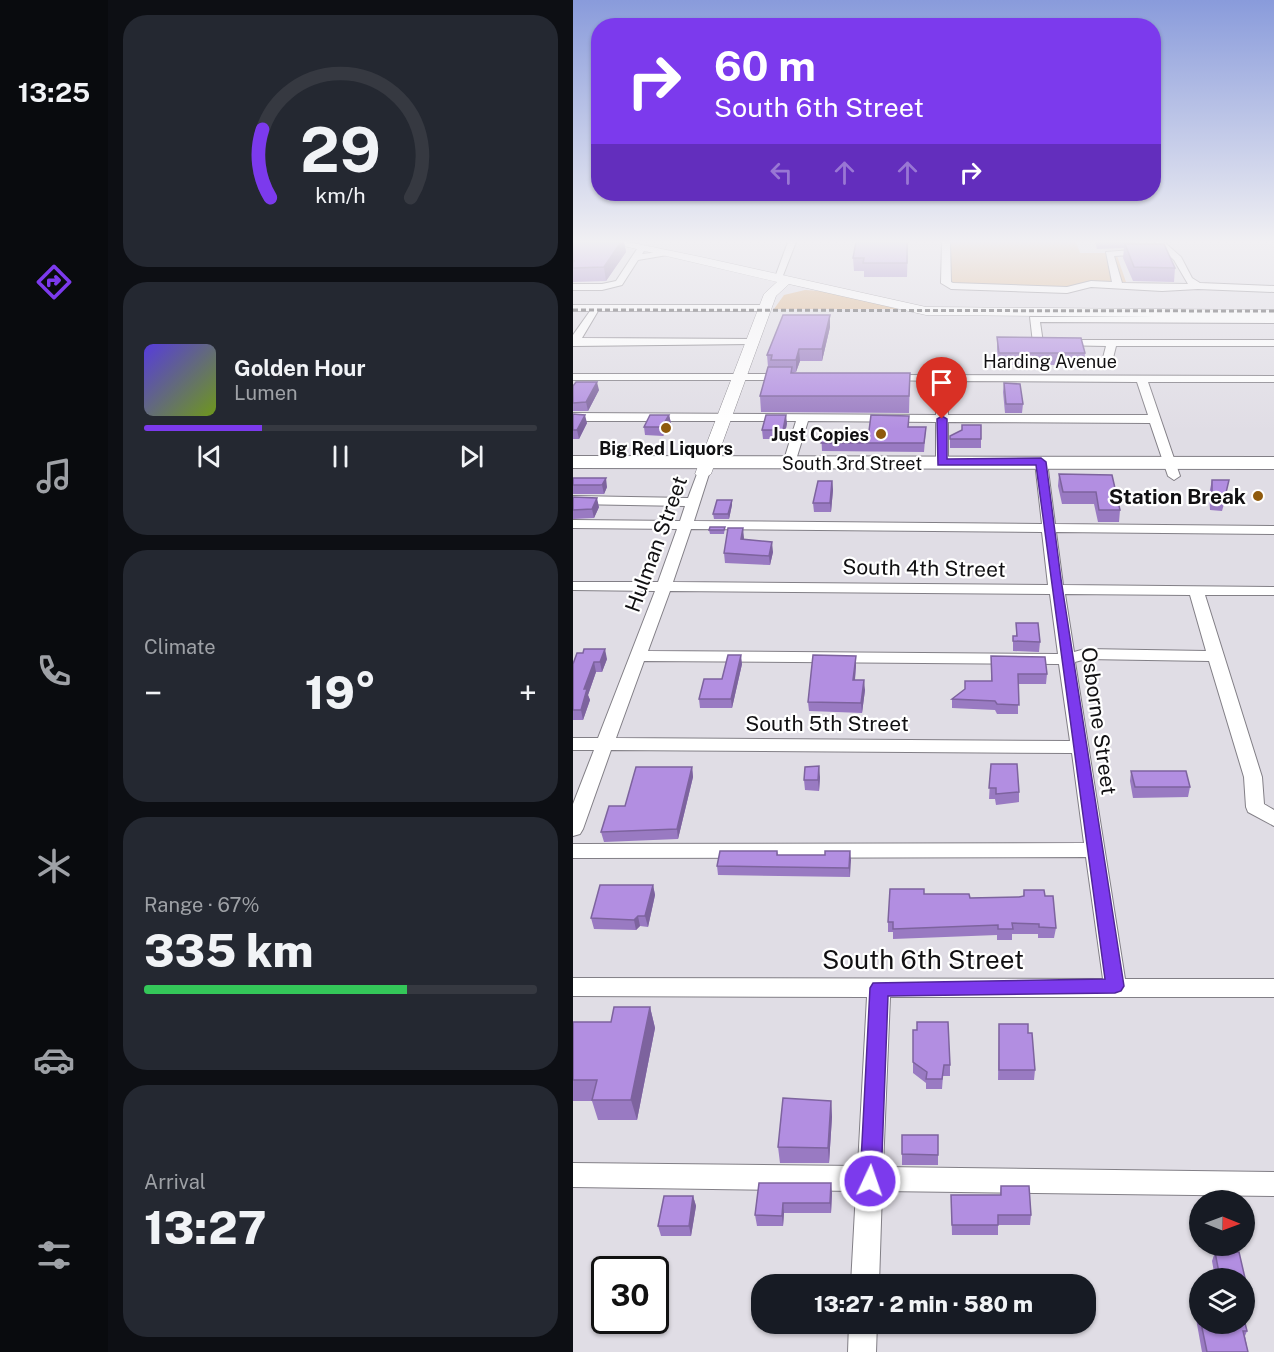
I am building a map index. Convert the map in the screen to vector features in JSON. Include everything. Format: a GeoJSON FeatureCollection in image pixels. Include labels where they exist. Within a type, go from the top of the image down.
{"type":"FeatureCollection","features":[{"type":"Feature","properties":{"kind":"highway","name":"South 3rd Street"},"geometry":{"type":"LineString","coordinates":[[573,462],[705,469],[789,463],[942,462],[1041,468]]}},
{"type":"Feature","properties":{"kind":"highway","name":"South 3rd Street"},"geometry":{"type":"LineString","coordinates":[[573,473],[705,469],[1172,469],[1274,463]]}},
{"type":"Feature","properties":{"kind":"highway","name":"South 3rd Street"},"geometry":{"type":"LineString","coordinates":[[1172,469],[1274,477]]}},
{"type":"Feature","properties":{"kind":"main road","name":"Hulman Street"},"geometry":{"type":"LineString","coordinates":[[705,469],[766,305]]}},
{"type":"Feature","properties":{"kind":"main road"},"geometry":{"type":"LineString","coordinates":[[765,308],[769,305]]}},
{"type":"Feature","properties":{"kind":"main road"},"geometry":{"type":"LineString","coordinates":[[893,305],[944,312],[1274,314]]}},
{"type":"Feature","properties":{"kind":"main road"},"geometry":{"type":"LineString","coordinates":[[921,305],[1274,308]]}},
{"type":"Feature","properties":{"kind":"street"},"geometry":{"type":"LineString","coordinates":[[573,308],[765,308]]}},
{"type":"Feature","properties":{"kind":"street"},"geometry":{"type":"LineString","coordinates":[[573,312],[765,308]]}},
{"type":"Feature","properties":{"kind":"street"},"geometry":{"type":"LineString","coordinates":[[574,342],[594,312]]}},
{"type":"Feature","properties":{"kind":"street"},"geometry":{"type":"LineString","coordinates":[[1274,320],[1034,319],[1034,343],[1274,343]]}},
{"type":"Feature","properties":{"kind":"street"},"geometry":{"type":"LineString","coordinates":[[574,342],[753,341]]}},
{"type":"Feature","properties":{"kind":"street"},"geometry":{"type":"LineString","coordinates":[[1107,362],[1112,343]]}},
{"type":"Feature","properties":{"kind":"street"},"geometry":{"type":"LineString","coordinates":[[573,377],[800,378]]}},
{"type":"Feature","properties":{"kind":"street","name":"Harding Avenue"},"geometry":{"type":"LineString","coordinates":[[871,378],[1274,379]]}},
{"type":"Feature","properties":{"kind":"street"},"geometry":{"type":"LineString","coordinates":[[942,378],[942,462]]}},
{"type":"Feature","properties":{"kind":"street"},"geometry":{"type":"LineString","coordinates":[[1142,380],[1172,469]]}},
{"type":"Feature","properties":{"kind":"street"},"geometry":{"type":"LineString","coordinates":[[573,417],[803,420],[1155,419]]}},
{"type":"Feature","properties":{"kind":"street"},"geometry":{"type":"LineString","coordinates":[[789,463],[803,420]]}},
{"type":"Feature","properties":{"kind":"street","name":"Osborne Street"},"geometry":{"type":"LineString","coordinates":[[1041,468],[1048,530],[1115,986]]}},
{"type":"Feature","properties":{"kind":"street","name":"Hulman Street"},"geometry":{"type":"LineString","coordinates":[[573,829],[705,469]]}},
{"type":"Feature","properties":{"kind":"street"},"geometry":{"type":"LineString","coordinates":[[573,500],[694,502]]}},
{"type":"Feature","properties":{"kind":"street"},"geometry":{"type":"LineString","coordinates":[[573,524],[1040,527],[1048,530],[1274,530]]}},
{"type":"Feature","properties":{"kind":"street","name":"South 4th Street"},"geometry":{"type":"LineString","coordinates":[[573,586],[1274,591]]}},
{"type":"Feature","properties":{"kind":"street"},"geometry":{"type":"LineString","coordinates":[[1196,591],[1253,777],[1255,807],[1274,819]]}},
{"type":"Feature","properties":{"kind":"street"},"geometry":{"type":"LineString","coordinates":[[638,656],[1067,659],[1085,654],[1216,656]]}},
{"type":"Feature","properties":{"kind":"street","name":"South 5th Street"},"geometry":{"type":"LineString","coordinates":[[573,744],[1080,747]]}},
{"type":"Feature","properties":{"kind":"street"},"geometry":{"type":"LineString","coordinates":[[573,851],[1095,850]]}},
{"type":"Feature","properties":{"kind":"street","name":"South 6th Street"},"geometry":{"type":"LineString","coordinates":[[573,987],[1274,988]]}},
{"type":"Feature","properties":{"kind":"street"},"geometry":{"type":"LineString","coordinates":[[865,1274],[879,988]]}},
{"type":"Feature","properties":{"kind":"street"},"geometry":{"type":"LineString","coordinates":[[573,1175],[870,1181],[1274,1184]]}},
{"type":"Feature","properties":{"kind":"street"},"geometry":{"type":"LineString","coordinates":[[862,1352],[863,1334]]}},
{"type":"Feature","properties":{"kind":"shaded area"},"geometry":{"type":"Polygon","coordinates":[[[777,305],[883,305],[900,309],[774,309],[777,305]]]}},
{"type":"Feature","properties":{"kind":"building"},"geometry":{"type":"Polygon","coordinates":[[[783,315],[830,315],[822,349],[799,349],[796,360],[771,360],[772,355],[767,355],[783,315]]]}},
{"type":"Feature","properties":{"kind":"building"},"geometry":{"type":"Polygon","coordinates":[[[997,337],[1081,338],[1085,353],[999,353],[997,337]]]}},
{"type":"Feature","properties":{"kind":"building"},"geometry":{"type":"Polygon","coordinates":[[[768,367],[792,367],[791,373],[910,373],[909,396],[760,396],[768,367]]]}},
{"type":"Feature","properties":{"kind":"building"},"geometry":{"type":"Polygon","coordinates":[[[576,382],[597,382],[586,402],[573,403],[573,386],[576,382]]]}},
{"type":"Feature","properties":{"kind":"building"},"geometry":{"type":"Polygon","coordinates":[[[1004,383],[1020,384],[1023,404],[1006,404],[1004,383]]]}},
{"type":"Feature","properties":{"kind":"building"},"geometry":{"type":"Polygon","coordinates":[[[573,414],[585,415],[577,430],[573,430],[573,414]]]}},
{"type":"Feature","properties":{"kind":"building"},"geometry":{"type":"Polygon","coordinates":[[[650,415],[669,415],[662,427],[644,427],[650,415]]]}},
{"type":"Feature","properties":{"kind":"building"},"geometry":{"type":"Polygon","coordinates":[[[766,415],[786,415],[783,430],[762,430],[766,415]]]}},
{"type":"Feature","properties":{"kind":"building"},"geometry":{"type":"Polygon","coordinates":[[[871,415],[909,416],[908,427],[926,427],[924,443],[821,443],[821,431],[869,431],[871,415]]]}},
{"type":"Feature","properties":{"kind":"building"},"geometry":{"type":"Polygon","coordinates":[[[962,425],[981,425],[981,439],[950,439],[950,436],[962,430],[962,425]]]}},
{"type":"Feature","properties":{"kind":"building"},"geometry":{"type":"Polygon","coordinates":[[[1059,474],[1112,475],[1120,510],[1099,510],[1096,492],[1063,492],[1059,474]]]}},
{"type":"Feature","properties":{"kind":"building"},"geometry":{"type":"Polygon","coordinates":[[[573,478],[606,478],[602,485],[573,485],[573,478]]]}},
{"type":"Feature","properties":{"kind":"building"},"geometry":{"type":"Polygon","coordinates":[[[1212,480],[1229,480],[1225,497],[1212,497],[1212,480]]]}},
{"type":"Feature","properties":{"kind":"building"},"geometry":{"type":"Polygon","coordinates":[[[818,481],[832,481],[830,503],[813,503],[818,481]]]}},
{"type":"Feature","properties":{"kind":"building"},"geometry":{"type":"Polygon","coordinates":[[[573,497],[597,498],[592,509],[573,510],[573,497]]]}},
{"type":"Feature","properties":{"kind":"building"},"geometry":{"type":"Polygon","coordinates":[[[717,500],[732,500],[728,514],[713,514],[717,500]]]}},
{"type":"Feature","properties":{"kind":"building"},"geometry":{"type":"Polygon","coordinates":[[[710,527],[725,527],[724,530],[709,530],[710,527]]]}},
{"type":"Feature","properties":{"kind":"building"},"geometry":{"type":"Polygon","coordinates":[[[728,528],[743,528],[741,539],[772,542],[769,556],[724,553],[728,528]]]}},
{"type":"Feature","properties":{"kind":"building"},"geometry":{"type":"Polygon","coordinates":[[[1016,623],[1038,623],[1040,642],[1013,641],[1013,636],[1017,636],[1016,623]]]}},
{"type":"Feature","properties":{"kind":"building"},"geometry":{"type":"Polygon","coordinates":[[[584,649],[605,649],[600,662],[594,662],[584,689],[587,689],[581,710],[573,710],[573,664],[577,653],[583,653],[584,649]]]}},
{"type":"Feature","properties":{"kind":"building"},"geometry":{"type":"Polygon","coordinates":[[[728,655],[741,655],[731,699],[699,699],[704,679],[722,679],[728,655]]]}},
{"type":"Feature","properties":{"kind":"building"},"geometry":{"type":"Polygon","coordinates":[[[813,655],[856,656],[853,680],[864,680],[861,703],[808,702],[813,655]]]}},
{"type":"Feature","properties":{"kind":"building"},"geometry":{"type":"Polygon","coordinates":[[[991,656],[1045,657],[1047,674],[1018,674],[1019,705],[997,704],[995,701],[952,699],[965,689],[965,681],[992,681],[991,656]]]}},
{"type":"Feature","properties":{"kind":"building"},"geometry":{"type":"Polygon","coordinates":[[[991,764],[1017,764],[1019,792],[996,794],[996,788],[989,788],[991,764]]]}},
{"type":"Feature","properties":{"kind":"building"},"geometry":{"type":"Polygon","coordinates":[[[819,766],[818,780],[804,780],[805,767],[819,766]]]}},
{"type":"Feature","properties":{"kind":"building"},"geometry":{"type":"Polygon","coordinates":[[[636,767],[692,767],[677,829],[601,832],[609,806],[625,806],[636,767]]]}},
{"type":"Feature","properties":{"kind":"building"},"geometry":{"type":"Polygon","coordinates":[[[1131,771],[1186,771],[1190,787],[1135,787],[1131,771]]]}},
{"type":"Feature","properties":{"kind":"building"},"geometry":{"type":"Polygon","coordinates":[[[720,851],[777,851],[777,855],[825,855],[825,851],[850,851],[849,868],[717,866],[720,851]]]}},
{"type":"Feature","properties":{"kind":"building"},"geometry":{"type":"Polygon","coordinates":[[[600,885],[653,885],[645,916],[638,916],[634,920],[591,918],[600,885]]]}},
{"type":"Feature","properties":{"kind":"building"},"geometry":{"type":"Polygon","coordinates":[[[890,889],[924,889],[924,894],[969,894],[970,898],[1019,897],[1024,896],[1024,890],[1044,890],[1045,896],[1053,896],[1056,928],[1039,927],[1039,924],[1012,923],[1013,929],[998,929],[998,925],[893,929],[893,922],[888,922],[890,889]]]}},
{"type":"Feature","properties":{"kind":"building"},"geometry":{"type":"Polygon","coordinates":[[[614,1007],[650,1007],[631,1100],[592,1100],[597,1080],[573,1080],[573,1022],[611,1022],[614,1007]]]}},
{"type":"Feature","properties":{"kind":"building"},"geometry":{"type":"Polygon","coordinates":[[[917,1022],[948,1022],[950,1065],[944,1065],[942,1079],[926,1079],[927,1072],[913,1062],[913,1030],[917,1030],[917,1022]]]}},
{"type":"Feature","properties":{"kind":"building"},"geometry":{"type":"Polygon","coordinates":[[[999,1024],[1028,1024],[1028,1033],[1032,1033],[1035,1070],[999,1070],[999,1024]]]}},
{"type":"Feature","properties":{"kind":"building"},"geometry":{"type":"Polygon","coordinates":[[[783,1098],[831,1101],[828,1148],[778,1147],[783,1098]]]}},
{"type":"Feature","properties":{"kind":"building"},"geometry":{"type":"Polygon","coordinates":[[[902,1135],[938,1135],[938,1155],[902,1154],[902,1135]]]}},
{"type":"Feature","properties":{"kind":"building"},"geometry":{"type":"Polygon","coordinates":[[[759,1183],[831,1183],[830,1203],[783,1203],[782,1216],[755,1215],[759,1183]]]}},
{"type":"Feature","properties":{"kind":"building"},"geometry":{"type":"Polygon","coordinates":[[[1001,1186],[1029,1186],[1031,1215],[998,1215],[998,1225],[952,1225],[951,1195],[1001,1195],[1001,1186]]]}},
{"type":"Feature","properties":{"kind":"building"},"geometry":{"type":"Polygon","coordinates":[[[664,1196],[693,1196],[689,1226],[658,1226],[664,1196]]]}},
{"type":"Feature","properties":{"kind":"building"},"geometry":{"type":"Polygon","coordinates":[[[1216,1256],[1240,1256],[1243,1268],[1218,1268],[1216,1256]]]}},
{"type":"Feature","properties":{"kind":"building"},"geometry":{"type":"Polygon","coordinates":[[[1203,1334],[1244,1334],[1248,1352],[1207,1352],[1203,1334]]]}},
{"type":"Feature","properties":{"kind":"railway"},"geometry":{"type":"LineString","coordinates":[[573,310],[1274,311]]}},
{"type":"Feature","properties":{"kind":"place","name":"Big Red Liquors"},"geometry":{"type":"Point","coordinates":[666,428]}},
{"type":"Feature","properties":{"kind":"place","name":"Just Copies"},"geometry":{"type":"Point","coordinates":[881,434]}},
{"type":"Feature","properties":{"kind":"place","name":"Station Break"},"geometry":{"type":"Point","coordinates":[1258,496]}},
{"type":"Feature","properties":{"kind":"route"},"geometry":{"type":"LineString","coordinates":[[870,1181],[879,988],[1115,986],[1055,579],[1041,462],[942,462],[942,419]]}}]}
